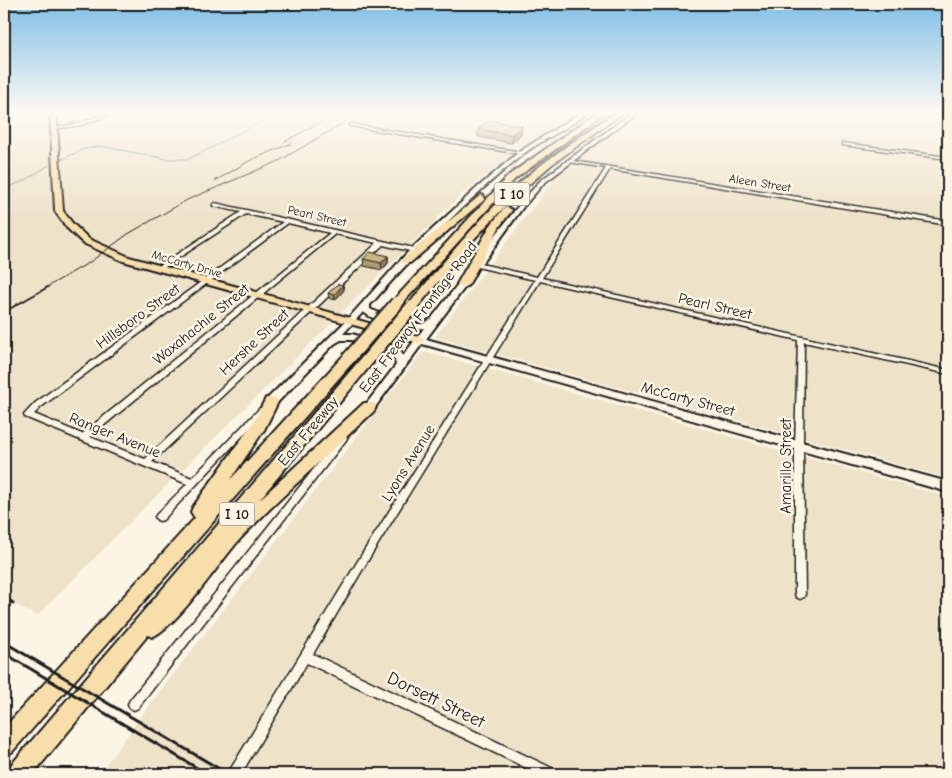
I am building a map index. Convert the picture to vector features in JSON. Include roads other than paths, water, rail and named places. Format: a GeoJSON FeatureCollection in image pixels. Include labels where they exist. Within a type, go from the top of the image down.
{"type":"FeatureCollection","features":[{"type":"Feature","properties":{"kind":"highway","name":"East Freeway"},"geometry":{"type":"LineString","coordinates":[[4,744],[491,198],[524,167],[550,148]]}},
{"type":"Feature","properties":{"kind":"highway","name":"East Freeway"},"geometry":{"type":"LineString","coordinates":[[18,774],[462,246],[508,197],[569,148]]}},
{"type":"Feature","properties":{"kind":"highway"},"geometry":{"type":"LineString","coordinates":[[463,284],[495,226],[553,160]]}},
{"type":"Feature","properties":{"kind":"highway"},"geometry":{"type":"LineString","coordinates":[[406,261],[508,175],[524,167]]}},
{"type":"Feature","properties":{"kind":"highway"},"geometry":{"type":"LineString","coordinates":[[126,605],[206,503],[259,426],[271,402]]}},
{"type":"Feature","properties":{"kind":"highway"},"geometry":{"type":"LineString","coordinates":[[111,664],[168,612],[214,557],[258,511],[369,407]]}},
{"type":"Feature","properties":{"kind":"highway"},"geometry":{"type":"LineString","coordinates":[[4,732],[103,632]]}},
{"type":"Feature","properties":{"kind":"main road","name":"McCarty Drive"},"geometry":{"type":"LineString","coordinates":[[55,148],[57,206],[63,218],[86,241],[126,260],[420,340]]}},
{"type":"Feature","properties":{"kind":"main road"},"geometry":{"type":"LineString","coordinates":[[271,402],[350,322],[414,250],[490,179],[528,148]]}},
{"type":"Feature","properties":{"kind":"main road","name":"East Freeway Frontage Road"},"geometry":{"type":"LineString","coordinates":[[369,407],[536,189],[586,148]]}},
{"type":"Feature","properties":{"kind":"main road"},"geometry":{"type":"LineString","coordinates":[[366,304],[366,310],[372,315],[408,326],[425,326],[437,319]]}},
{"type":"Feature","properties":{"kind":"main road"},"geometry":{"type":"LineString","coordinates":[[327,345],[339,337],[352,336],[398,352],[400,366]]}},
{"type":"Feature","properties":{"kind":"main road","name":"McCarty Street"},"geometry":{"type":"LineString","coordinates":[[420,340],[948,487]]}},
{"type":"Feature","properties":{"kind":"street"},"geometry":{"type":"LineString","coordinates":[[492,148],[521,153]]}},
{"type":"Feature","properties":{"kind":"street"},"geometry":{"type":"LineString","coordinates":[[875,148],[948,158]]}},
{"type":"Feature","properties":{"kind":"street","name":"Aleen Street"},"geometry":{"type":"LineString","coordinates":[[569,161],[948,223]]}},
{"type":"Feature","properties":{"kind":"street","name":"Lyons Avenue"},"geometry":{"type":"LineString","coordinates":[[234,774],[369,550],[608,168]]}},
{"type":"Feature","properties":{"kind":"street","name":"Pearl Street"},"geometry":{"type":"LineString","coordinates":[[215,204],[414,250]]}},
{"type":"Feature","properties":{"kind":"street"},"geometry":{"type":"LineString","coordinates":[[158,269],[245,212]]}},
{"type":"Feature","properties":{"kind":"street","name":"Hillsboro Street"},"geometry":{"type":"LineString","coordinates":[[28,415],[38,405],[288,221]]}},
{"type":"Feature","properties":{"kind":"street","name":"Waxahachie Street"},"geometry":{"type":"LineString","coordinates":[[84,437],[334,232]]}},
{"type":"Feature","properties":{"kind":"street","name":"Hershe Street"},"geometry":{"type":"LineString","coordinates":[[147,462],[381,243]]}},
{"type":"Feature","properties":{"kind":"street","name":"Pearl Street"},"geometry":{"type":"LineString","coordinates":[[477,265],[948,372]]}},
{"type":"Feature","properties":{"kind":"street","name":"Amarillo Street"},"geometry":{"type":"LineString","coordinates":[[800,594],[799,446],[801,338]]}},
{"type":"Feature","properties":{"kind":"street"},"geometry":{"type":"LineString","coordinates":[[160,516],[271,402]]}},
{"type":"Feature","properties":{"kind":"street","name":"East Freeway Frontage Road"},"geometry":{"type":"LineString","coordinates":[[134,704],[369,407]]}},
{"type":"Feature","properties":{"kind":"street","name":"Ranger Avenue"},"geometry":{"type":"LineString","coordinates":[[28,415],[192,482]]}},
{"type":"Feature","properties":{"kind":"street","name":"Dorsett Street"},"geometry":{"type":"LineString","coordinates":[[306,657],[552,774]]}},
{"type":"Feature","properties":{"kind":"waterway"},"geometry":{"type":"LineString","coordinates":[[60,160],[88,148]]}},
{"type":"Feature","properties":{"kind":"waterway"},"geometry":{"type":"LineString","coordinates":[[112,148],[167,159],[189,159],[210,148]]}},
{"type":"Feature","properties":{"kind":"waterway"},"geometry":{"type":"LineString","coordinates":[[4,189],[26,180],[49,165]]}},
{"type":"Feature","properties":{"kind":"railway"},"geometry":{"type":"LineString","coordinates":[[215,181],[251,160],[279,148]]}},
{"type":"Feature","properties":{"kind":"railway"},"geometry":{"type":"LineString","coordinates":[[45,288],[90,262],[128,234],[187,200],[279,161],[301,148]]}},
{"type":"Feature","properties":{"kind":"railway"},"geometry":{"type":"LineString","coordinates":[[4,312],[48,287]]}},
{"type":"Feature","properties":{"kind":"railway"},"geometry":{"type":"LineString","coordinates":[[4,597],[13,603]]}},
{"type":"Feature","properties":{"kind":"railway"},"geometry":{"type":"LineString","coordinates":[[4,642],[228,774]]}},
{"type":"Feature","properties":{"kind":"railway"},"geometry":{"type":"LineString","coordinates":[[4,653],[207,774]]}}]}
